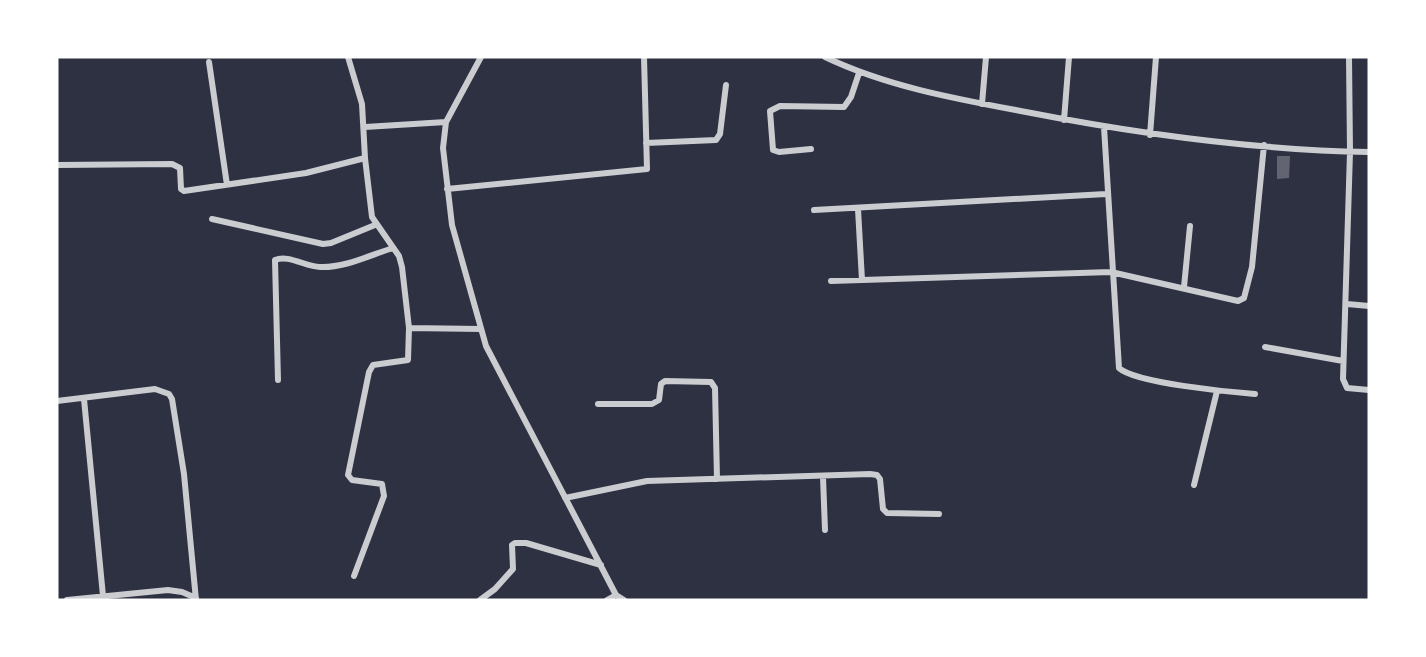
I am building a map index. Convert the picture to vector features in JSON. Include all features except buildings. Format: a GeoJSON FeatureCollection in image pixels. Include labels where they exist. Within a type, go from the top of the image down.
{"type":"FeatureCollection","features":[{"type":"Feature","properties":{"kind":"street"},"geometry":{"type":"LineString","coordinates":[[348,57],[360,96],[365,128],[369,206],[375,225],[393,248],[402,267],[409,328],[408,360],[373,365],[369,372],[348,475],[352,480],[382,484],[384,496],[354,576]]}},
{"type":"Feature","properties":{"kind":"street"},"geometry":{"type":"LineString","coordinates":[[481,57],[446,122],[443,148],[452,225],[486,346],[616,595],[624,600]]}},
{"type":"Feature","properties":{"kind":"street"},"geometry":{"type":"LineString","coordinates":[[447,189],[648,169],[644,57]]}},
{"type":"Feature","properties":{"kind":"street"},"geometry":{"type":"LineString","coordinates":[[825,57],[859,73],[940,96],[1104,127],[1150,135],[1369,152]]}},
{"type":"Feature","properties":{"kind":"street"},"geometry":{"type":"LineString","coordinates":[[982,104],[986,57]]}},
{"type":"Feature","properties":{"kind":"street"},"geometry":{"type":"LineString","coordinates":[[1064,120],[1069,57]]}},
{"type":"Feature","properties":{"kind":"street"},"geometry":{"type":"LineString","coordinates":[[1150,135],[1156,57]]}},
{"type":"Feature","properties":{"kind":"street"},"geometry":{"type":"LineString","coordinates":[[1349,57],[1350,152],[1347,304],[1343,361],[1347,388],[1369,390]]}},
{"type":"Feature","properties":{"kind":"street"},"geometry":{"type":"LineString","coordinates":[[209,62],[227,185]]}},
{"type":"Feature","properties":{"kind":"street"},"geometry":{"type":"LineString","coordinates":[[811,149],[779,152],[773,150],[770,111],[780,106],[844,107],[851,97],[859,73]]}},
{"type":"Feature","properties":{"kind":"street"},"geometry":{"type":"LineString","coordinates":[[646,143],[716,140],[720,134],[726,85]]}},
{"type":"Feature","properties":{"kind":"street"},"geometry":{"type":"LineString","coordinates":[[365,128],[446,122]]}},
{"type":"Feature","properties":{"kind":"street"},"geometry":{"type":"LineString","coordinates":[[1104,127],[1106,194],[1119,368],[1133,375],[1217,391],[1255,394]]}},
{"type":"Feature","properties":{"kind":"street"},"geometry":{"type":"LineString","coordinates":[[831,281],[1111,272],[1184,287],[1232,301],[1244,298],[1252,267],[1264,145]]}},
{"type":"Feature","properties":{"kind":"street"},"geometry":{"type":"LineString","coordinates":[[57,165],[172,164],[178,166],[181,172],[182,191],[306,173],[365,159]]}},
{"type":"Feature","properties":{"kind":"street"},"geometry":{"type":"LineString","coordinates":[[814,210],[1106,194]]}},
{"type":"Feature","properties":{"kind":"street"},"geometry":{"type":"LineString","coordinates":[[858,209],[862,280]]}},
{"type":"Feature","properties":{"kind":"street"},"geometry":{"type":"LineString","coordinates":[[212,219],[322,244],[331,243],[375,225]]}},
{"type":"Feature","properties":{"kind":"street"},"geometry":{"type":"LineString","coordinates":[[1184,287],[1190,226]]}},
{"type":"Feature","properties":{"kind":"street"},"geometry":{"type":"LineString","coordinates":[[278,380],[275,260],[284,258],[318,267],[335,266],[393,248]]}},
{"type":"Feature","properties":{"kind":"street"},"geometry":{"type":"LineString","coordinates":[[1347,304],[1369,306]]}},
{"type":"Feature","properties":{"kind":"street"},"geometry":{"type":"LineString","coordinates":[[409,328],[481,329]]}},
{"type":"Feature","properties":{"kind":"street"},"geometry":{"type":"LineString","coordinates":[[1265,347],[1343,361]]}},
{"type":"Feature","properties":{"kind":"street"},"geometry":{"type":"LineString","coordinates":[[598,405],[652,404],[659,400],[661,384],[665,381],[711,382],[715,388],[717,479]]}},
{"type":"Feature","properties":{"kind":"street"},"geometry":{"type":"LineString","coordinates":[[57,401],[155,389],[169,394],[172,399],[184,474],[196,599]]}},
{"type":"Feature","properties":{"kind":"street"},"geometry":{"type":"LineString","coordinates":[[1194,485],[1217,391]]}},
{"type":"Feature","properties":{"kind":"street"},"geometry":{"type":"LineString","coordinates":[[84,399],[103,596]]}},
{"type":"Feature","properties":{"kind":"street"},"geometry":{"type":"LineString","coordinates":[[565,498],[634,482],[878,475],[882,509],[887,513],[939,514]]}},
{"type":"Feature","properties":{"kind":"street"},"geometry":{"type":"LineString","coordinates":[[824,477],[825,530]]}},
{"type":"Feature","properties":{"kind":"street"},"geometry":{"type":"LineString","coordinates":[[480,600],[495,589],[513,569],[512,545],[515,543],[526,543],[601,565]]}},
{"type":"Feature","properties":{"kind":"street"},"geometry":{"type":"LineString","coordinates":[[67,600],[168,590],[182,592],[196,599]]}},
{"type":"Feature","properties":{"kind":"street"},"geometry":{"type":"LineString","coordinates":[[607,600],[616,595]]}}]}
